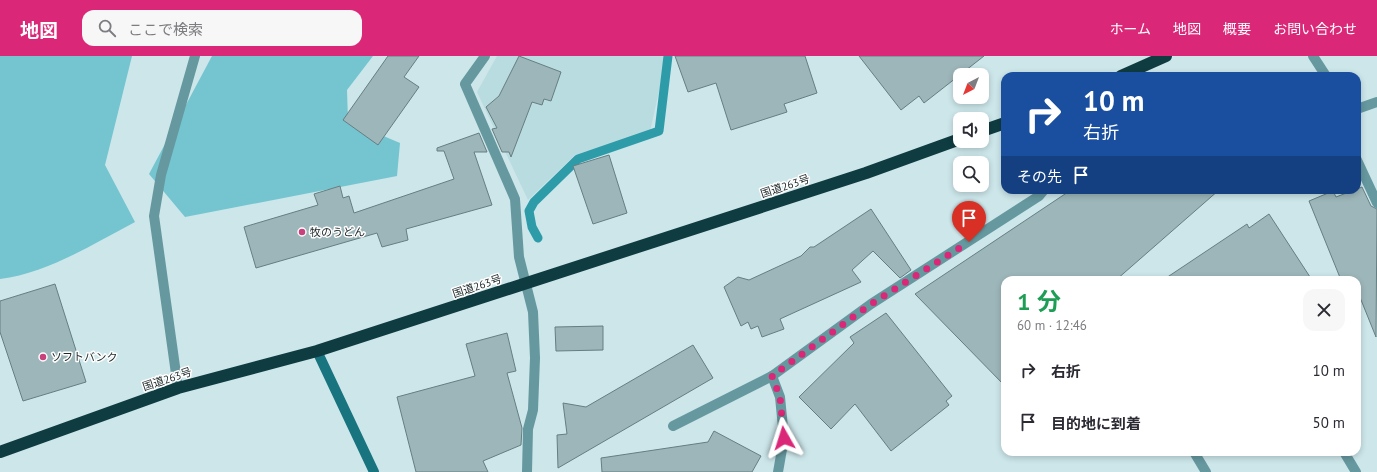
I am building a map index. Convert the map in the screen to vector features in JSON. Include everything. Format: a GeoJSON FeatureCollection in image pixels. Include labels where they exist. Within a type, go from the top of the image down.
{"type":"FeatureCollection","features":[{"type":"Feature","properties":{"kind":"highway"},"geometry":{"type":"LineString","coordinates":[[1130,72],[1166,56]]}},
{"type":"Feature","properties":{"kind":"highway"},"geometry":{"type":"LineString","coordinates":[[989,128],[1001,124]]}},
{"type":"Feature","properties":{"kind":"highway","name":"国道263号"},"geometry":{"type":"LineString","coordinates":[[0,452],[178,388],[317,351],[866,173],[953,142]]}},
{"type":"Feature","properties":{"kind":"street"},"geometry":{"type":"LineString","coordinates":[[178,388],[154,216],[161,175],[195,56]]}},
{"type":"Feature","properties":{"kind":"street"},"geometry":{"type":"LineString","coordinates":[[485,56],[465,84],[515,199],[519,257],[533,312],[535,358],[533,410],[528,429],[527,472]]}},
{"type":"Feature","properties":{"kind":"street"},"geometry":{"type":"LineString","coordinates":[[1314,56],[1324,72]]}},
{"type":"Feature","properties":{"kind":"street"},"geometry":{"type":"LineString","coordinates":[[1361,108],[1377,102]]}},
{"type":"Feature","properties":{"kind":"street"},"geometry":{"type":"LineString","coordinates":[[1361,169],[1377,203]]}},
{"type":"Feature","properties":{"kind":"street"},"geometry":{"type":"LineString","coordinates":[[673,426],[772,376],[871,304],[1041,194]]}},
{"type":"Feature","properties":{"kind":"street"},"geometry":{"type":"LineString","coordinates":[[317,351],[374,472]]}},
{"type":"Feature","properties":{"kind":"street"},"geometry":{"type":"LineString","coordinates":[[772,376],[780,397],[784,438],[778,472]]}},
{"type":"Feature","properties":{"kind":"street"},"geometry":{"type":"LineString","coordinates":[[1196,456],[1206,472]]}},
{"type":"Feature","properties":{"kind":"street"},"geometry":{"type":"LineString","coordinates":[[1346,456],[1356,472]]}},
{"type":"Feature","properties":{"kind":"shaded area"},"geometry":{"type":"Polygon","coordinates":[[[0,56],[132,56],[105,165],[135,222],[53,264],[18,276],[0,279],[0,56]]]}},
{"type":"Feature","properties":{"kind":"shaded area"},"geometry":{"type":"Polygon","coordinates":[[[212,56],[373,56],[347,90],[348,121],[400,143],[397,176],[185,217],[149,174],[212,56]]]}},
{"type":"Feature","properties":{"kind":"shaded area"},"geometry":{"type":"Polygon","coordinates":[[[497,56],[665,56],[664,70],[650,131],[575,155],[528,200],[477,92],[497,56]]]}},
{"type":"Feature","properties":{"kind":"building"},"geometry":{"type":"Polygon","coordinates":[[[388,56],[419,56],[404,77],[419,87],[378,145],[343,120],[388,56]]]}},
{"type":"Feature","properties":{"kind":"building"},"geometry":{"type":"Polygon","coordinates":[[[519,56],[561,72],[551,101],[544,99],[542,105],[532,102],[511,157],[509,152],[502,152],[492,129],[497,128],[486,107],[499,96],[519,56]]]}},
{"type":"Feature","properties":{"kind":"building"},"geometry":{"type":"Polygon","coordinates":[[[675,56],[805,56],[817,93],[784,104],[787,112],[731,130],[716,83],[688,92],[675,56]]]}},
{"type":"Feature","properties":{"kind":"building"},"geometry":{"type":"Polygon","coordinates":[[[859,56],[984,56],[969,68],[953,68],[953,80],[924,103],[919,96],[901,110],[859,56]]]}},
{"type":"Feature","properties":{"kind":"building"},"geometry":{"type":"Polygon","coordinates":[[[479,133],[487,152],[474,152],[492,205],[406,229],[408,240],[382,247],[377,233],[256,268],[244,227],[318,205],[314,194],[340,186],[343,198],[349,196],[354,213],[454,179],[444,151],[437,151],[437,148],[479,133]]]}},
{"type":"Feature","properties":{"kind":"building"},"geometry":{"type":"Polygon","coordinates":[[[609,155],[627,213],[593,224],[573,166],[609,155]]]}},
{"type":"Feature","properties":{"kind":"building"},"geometry":{"type":"Polygon","coordinates":[[[1361,187],[1371,206],[1377,209],[1376,337],[1361,300],[1361,276],[1339,276],[1309,201],[1326,194],[1334,194],[1336,197],[1344,194],[1361,194],[1361,187]]]}},
{"type":"Feature","properties":{"kind":"building"},"geometry":{"type":"Polygon","coordinates":[[[1065,194],[1214,194],[1121,276],[1001,276],[1001,382],[915,294],[1065,194]]]}},
{"type":"Feature","properties":{"kind":"building"},"geometry":{"type":"Polygon","coordinates":[[[871,209],[911,270],[900,278],[873,251],[852,270],[861,282],[780,319],[784,329],[762,337],[758,326],[751,329],[748,322],[741,326],[724,287],[738,277],[749,280],[801,256],[810,247],[814,247],[871,209]]]}},
{"type":"Feature","properties":{"kind":"building"},"geometry":{"type":"Polygon","coordinates":[[[1269,214],[1309,276],[1169,276],[1247,224],[1249,228],[1269,214]]]}},
{"type":"Feature","properties":{"kind":"building","name":"ソフトバンク"},"geometry":{"type":"Polygon","coordinates":[[[55,284],[86,382],[23,401],[0,332],[0,301],[55,284]]]}},
{"type":"Feature","properties":{"kind":"building"},"geometry":{"type":"Polygon","coordinates":[[[886,313],[952,396],[946,401],[949,405],[891,451],[855,404],[831,429],[799,397],[854,343],[850,337],[886,313]]]}},
{"type":"Feature","properties":{"kind":"building"},"geometry":{"type":"Polygon","coordinates":[[[603,326],[603,350],[556,351],[555,327],[603,326]]]}},
{"type":"Feature","properties":{"kind":"building"},"geometry":{"type":"Polygon","coordinates":[[[507,333],[516,371],[507,373],[522,428],[521,445],[483,461],[488,472],[416,472],[397,397],[475,376],[466,344],[507,333]]]}},
{"type":"Feature","properties":{"kind":"building"},"geometry":{"type":"Polygon","coordinates":[[[693,345],[713,378],[558,468],[557,435],[567,434],[563,403],[586,407],[693,345]]]}},
{"type":"Feature","properties":{"kind":"building"},"geometry":{"type":"Polygon","coordinates":[[[714,431],[761,456],[752,472],[602,472],[601,458],[708,442],[714,431]]]}},
{"type":"Feature","properties":{"kind":"waterway"},"geometry":{"type":"LineString","coordinates":[[538,238],[532,227],[529,211],[534,202],[578,159],[659,131],[668,56]]}},
{"type":"Feature","properties":{"kind":"place","name":"牧のうどん"},"geometry":{"type":"Point","coordinates":[302,232]}},
{"type":"Feature","properties":{"kind":"place","name":"ソフトバンク"},"geometry":{"type":"Point","coordinates":[43,357]}},
{"type":"Feature","properties":{"kind":"route"},"geometry":{"type":"LineString","coordinates":[[784,438],[780,397],[772,376],[871,304],[969,242]]}}]}
